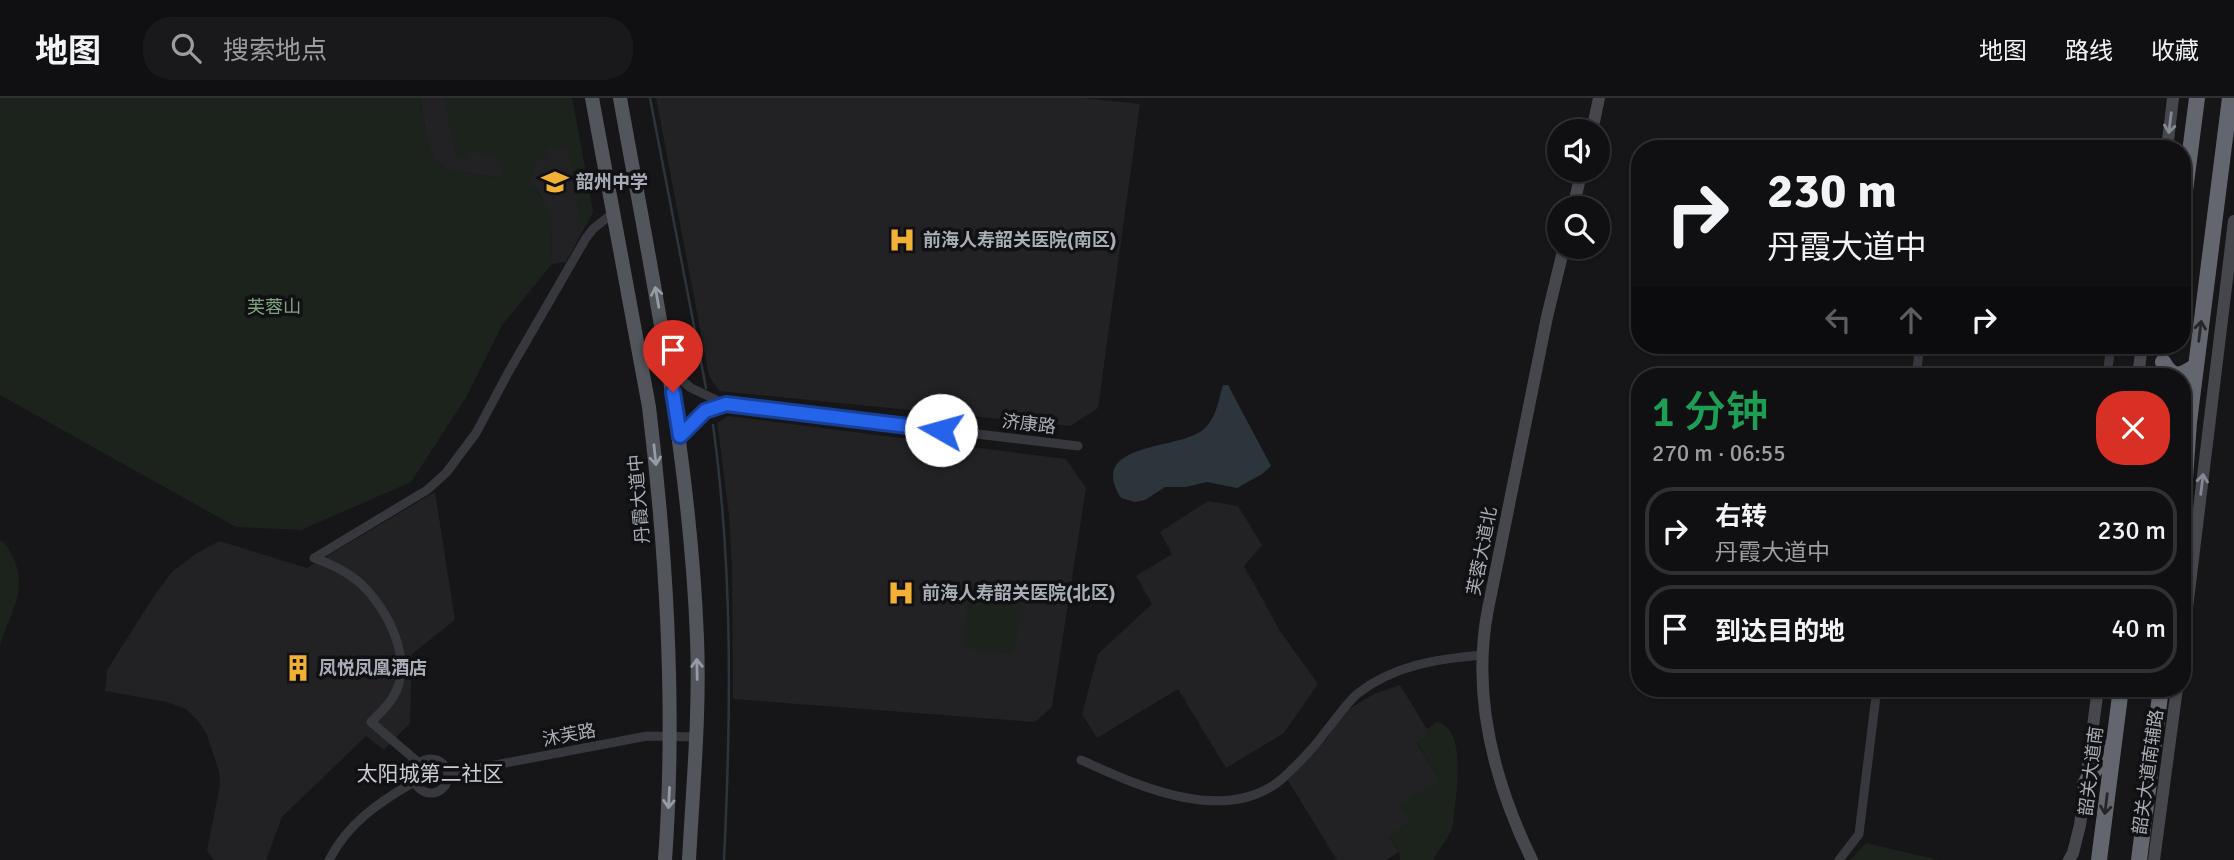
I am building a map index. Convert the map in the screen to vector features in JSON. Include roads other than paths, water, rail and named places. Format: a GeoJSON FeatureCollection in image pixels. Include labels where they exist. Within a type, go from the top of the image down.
{"type":"FeatureCollection","features":[{"type":"Feature","properties":{"kind":"highway"},"geometry":{"type":"LineString","coordinates":[[2191,144],[2197,98]]}},
{"type":"Feature","properties":{"kind":"highway"},"geometry":{"type":"LineString","coordinates":[[2191,392],[2230,98]]}},
{"type":"Feature","properties":{"kind":"highway"},"geometry":{"type":"LineString","coordinates":[[2191,369],[2196,366]]}},
{"type":"Feature","properties":{"kind":"highway","name":"韶关大道南"},"geometry":{"type":"LineString","coordinates":[[2099,860],[2120,697]]}},
{"type":"Feature","properties":{"kind":"highway"},"geometry":{"type":"LineString","coordinates":[[2139,860],[2160,697]]}},
{"type":"Feature","properties":{"kind":"highway"},"geometry":{"type":"LineString","coordinates":[[2085,784],[2114,743]]}},
{"type":"Feature","properties":{"kind":"main road","name":"丹霞大道中"},"geometry":{"type":"LineString","coordinates":[[592,98],[649,407],[655,455],[669,640],[670,784],[665,860]]}},
{"type":"Feature","properties":{"kind":"main road"},"geometry":{"type":"LineString","coordinates":[[620,98],[680,436],[697,637],[696,737],[689,860]]}},
{"type":"Feature","properties":{"kind":"street"},"geometry":{"type":"LineString","coordinates":[[1595,119],[1599,98]]}},
{"type":"Feature","properties":{"kind":"street"},"geometry":{"type":"LineString","coordinates":[[2168,140],[2173,98]]}},
{"type":"Feature","properties":{"kind":"street"},"geometry":{"type":"LineString","coordinates":[[419,763],[371,722],[393,699],[400,673],[400,653],[380,605],[362,584],[331,564],[314,558],[427,490],[446,473],[476,433],[589,233],[614,213]]}},
{"type":"Feature","properties":{"kind":"street"},"geometry":{"type":"LineString","coordinates":[[2191,575],[2234,221]]}},
{"type":"Feature","properties":{"kind":"street","name":"芙蓉大道北"},"geometry":{"type":"LineString","coordinates":[[1532,860],[1516,826],[1493,757],[1484,709],[1482,655],[1493,583],[1544,330],[1561,259]]}},
{"type":"Feature","properties":{"kind":"street","name":"济康路"},"geometry":{"type":"LineString","coordinates":[[670,370],[691,388],[726,404],[1078,446]]}},
{"type":"Feature","properties":{"kind":"street"},"geometry":{"type":"LineString","coordinates":[[680,436],[705,411],[726,404]]}},
{"type":"Feature","properties":{"kind":"street"},"geometry":{"type":"LineString","coordinates":[[1081,760],[1152,790],[1198,799],[1247,797],[1268,788],[1283,777],[1320,739],[1343,709],[1377,681],[1408,666],[1427,661],[1482,655]]}},
{"type":"Feature","properties":{"kind":"street"},"geometry":{"type":"LineString","coordinates":[[1839,860],[1859,834],[1876,697]]}},
{"type":"Feature","properties":{"kind":"street"},"geometry":{"type":"LineString","coordinates":[[2069,860],[2077,842],[2097,697]]}},
{"type":"Feature","properties":{"kind":"street","name":"韶关大道南辅路"},"geometry":{"type":"LineString","coordinates":[[2154,860],[2176,697]]}},
{"type":"Feature","properties":{"kind":"street","name":"沐芙路"},"geometry":{"type":"LineString","coordinates":[[448,774],[647,736],[696,737]]}},
{"type":"Feature","properties":{"kind":"street"},"geometry":{"type":"LineString","coordinates":[[429,758],[440,761],[448,774],[442,789],[432,793],[421,790],[414,782],[414,772],[419,763],[429,758]]}},
{"type":"Feature","properties":{"kind":"street"},"geometry":{"type":"LineString","coordinates":[[329,860],[351,826],[378,804],[414,782]]}},
{"type":"Feature","properties":{"kind":"waterway"},"geometry":{"type":"LineString","coordinates":[[650,98],[706,388]]}},
{"type":"Feature","properties":{"kind":"waterway"},"geometry":{"type":"LineString","coordinates":[[713,425],[724,533],[729,642],[724,860]]}},
{"type":"Feature","properties":{"kind":"place","name":"韶州中学"},"geometry":{"type":"Point","coordinates":[555,182]}},
{"type":"Feature","properties":{"kind":"place","name":"前海人寿韶关医院(南区)"},"geometry":{"type":"Point","coordinates":[902,240]}},
{"type":"Feature","properties":{"kind":"place","name":"前海人寿韶关医院(北区)"},"geometry":{"type":"Point","coordinates":[901,593]}},
{"type":"Feature","properties":{"kind":"place","name":"凤悦凤凰酒店"},"geometry":{"type":"Point","coordinates":[298,668]}},
{"type":"Feature","properties":{"kind":"district","name":"太阳城第二社区"},"geometry":{"type":"Point","coordinates":[430,774]}},
{"type":"Feature","properties":{"kind":"park label","name":"芙蓉山"},"geometry":{"type":"Point","coordinates":[274,307]}}]}
